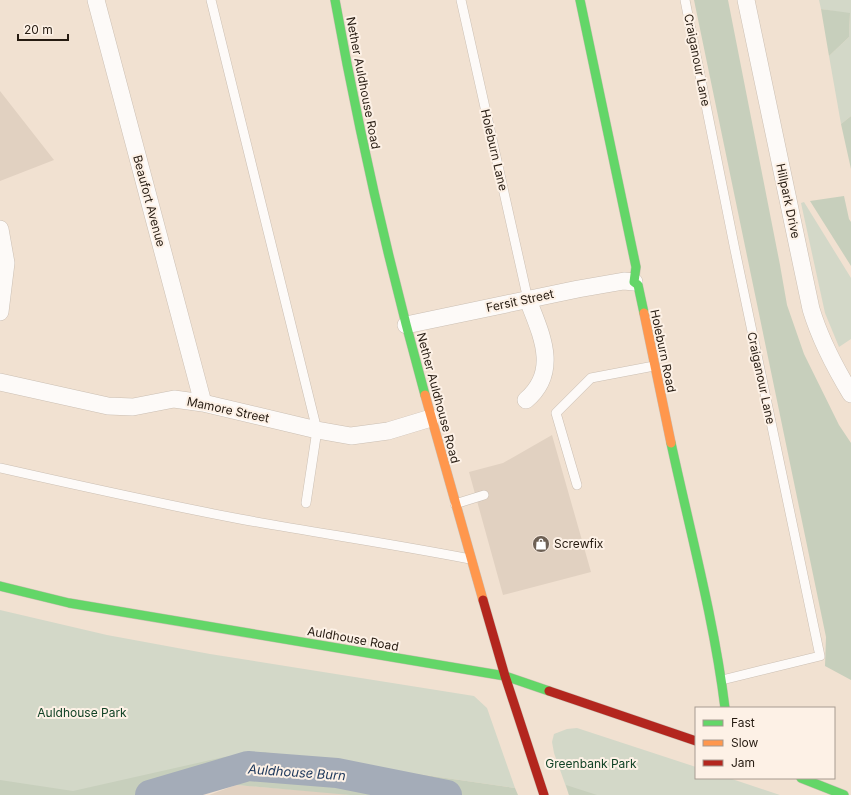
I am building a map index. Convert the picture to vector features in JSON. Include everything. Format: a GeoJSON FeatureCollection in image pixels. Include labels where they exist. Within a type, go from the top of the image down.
{"type":"FeatureCollection","features":[{"type":"Feature","properties":{"kind":"street","name":"Beaufort Avenue"},"geometry":{"type":"LineString","coordinates":[[96,0],[203,403]]}},
{"type":"Feature","properties":{"kind":"street","name":"Nether Auldhouse Road"},"geometry":{"type":"LineString","coordinates":[[334,0],[373,190],[406,325],[455,504],[505,676],[544,795]]}},
{"type":"Feature","properties":{"kind":"street","name":"Holeburn Road"},"geometry":{"type":"LineString","coordinates":[[580,0],[636,267],[634,282],[638,285],[722,680],[725,707]]}},
{"type":"Feature","properties":{"kind":"street","name":"Hillpark Drive"},"geometry":{"type":"LineString","coordinates":[[746,0],[811,309],[817,328],[833,365],[851,394]]}},
{"type":"Feature","properties":{"kind":"street"},"geometry":{"type":"LineString","coordinates":[[0,229],[6,263],[0,312]]}},
{"type":"Feature","properties":{"kind":"street","name":"Fersit Street"},"geometry":{"type":"LineString","coordinates":[[406,325],[578,289],[624,281],[634,282]]}},
{"type":"Feature","properties":{"kind":"street"},"geometry":{"type":"LineString","coordinates":[[526,400],[533,393],[545,372],[544,342],[528,300]]}},
{"type":"Feature","properties":{"kind":"street","name":"Mamore Street"},"geometry":{"type":"LineString","coordinates":[[0,382],[108,406],[133,406],[174,399],[203,403],[317,430],[351,436],[388,431],[431,418]]}},
{"type":"Feature","properties":{"kind":"street","name":"Auldhouse Road"},"geometry":{"type":"LineString","coordinates":[[0,586],[69,603],[505,676],[695,741]]}},
{"type":"Feature","properties":{"kind":"street"},"geometry":{"type":"LineString","coordinates":[[804,779],[844,795]]}},
{"type":"Feature","properties":{"kind":"lane"},"geometry":{"type":"LineString","coordinates":[[211,0],[317,430],[306,503]]}},
{"type":"Feature","properties":{"kind":"lane","name":"Holeburn Lane"},"geometry":{"type":"LineString","coordinates":[[461,0],[528,300]]}},
{"type":"Feature","properties":{"kind":"lane","name":"Craiganour Lane"},"geometry":{"type":"LineString","coordinates":[[685,0],[734,250],[820,656],[722,680]]}},
{"type":"Feature","properties":{"kind":"lane"},"geometry":{"type":"LineString","coordinates":[[577,485],[556,413],[591,378],[654,366]]}},
{"type":"Feature","properties":{"kind":"lane"},"geometry":{"type":"LineString","coordinates":[[0,468],[109,493],[240,519],[471,559]]}},
{"type":"Feature","properties":{"kind":"lane"},"geometry":{"type":"LineString","coordinates":[[455,504],[484,495]]}},
{"type":"Feature","properties":{"kind":"shaded area"},"geometry":{"type":"Polygon","coordinates":[[[0,91],[54,160],[0,181],[0,91]]]}},
{"type":"Feature","properties":{"kind":"shaded area"},"geometry":{"type":"Polygon","coordinates":[[[552,435],[591,572],[503,595],[469,472],[503,463],[552,435]]]}},
{"type":"Feature","properties":{"kind":"shaded area"},"geometry":{"type":"Polygon","coordinates":[[[236,785],[338,793],[350,795],[209,795],[236,785]]]}},
{"type":"Feature","properties":{"kind":"green space"},"geometry":{"type":"Polygon","coordinates":[[[694,0],[728,0],[787,305],[804,354],[839,425],[851,443],[851,680],[825,666],[826,637],[694,0]]]}},
{"type":"Feature","properties":{"kind":"green space"},"geometry":{"type":"Polygon","coordinates":[[[819,0],[851,0],[851,116],[841,124],[829,56],[849,37],[850,14],[821,9],[819,0]]]}},
{"type":"Feature","properties":{"kind":"green space"},"geometry":{"type":"Polygon","coordinates":[[[821,9],[850,13],[849,37],[829,56],[821,9]]]}},
{"type":"Feature","properties":{"kind":"green space"},"geometry":{"type":"Polygon","coordinates":[[[851,116],[851,169],[841,124],[851,116]]]}},
{"type":"Feature","properties":{"kind":"green space"},"geometry":{"type":"Polygon","coordinates":[[[844,196],[851,222],[851,266],[810,201],[844,196]]]}},
{"type":"Feature","properties":{"kind":"green space"},"geometry":{"type":"Polygon","coordinates":[[[804,202],[851,278],[851,339],[839,347],[825,313],[801,203],[804,202]]]}},
{"type":"Feature","properties":{"kind":"green space","name":"Auldhouse Park"},"geometry":{"type":"Polygon","coordinates":[[[0,610],[107,635],[210,654],[474,696],[487,708],[515,788],[265,752],[99,795],[0,795],[0,610]]]}},
{"type":"Feature","properties":{"kind":"green space","name":"Greenbank Park"},"geometry":{"type":"Polygon","coordinates":[[[577,728],[695,767],[695,779],[732,779],[780,795],[569,795],[554,753],[552,742],[554,734],[567,729],[577,728]]]}},
{"type":"Feature","properties":{"kind":"green space"},"geometry":{"type":"Polygon","coordinates":[[[265,752],[515,788],[518,795],[350,795],[236,785],[169,795],[0,795],[0,780],[73,791],[224,757],[265,752]]]}},
{"type":"Feature","properties":{"kind":"green space"},"geometry":{"type":"Polygon","coordinates":[[[566,785],[597,795],[569,795],[566,785]]]}},
{"type":"Feature","properties":{"kind":"waterway","name":"Auldhouse Burn"},"geometry":{"type":"LineString","coordinates":[[150,795],[248,766],[337,773],[447,795]]}},
{"type":"Feature","properties":{"kind":"traffic: fast"},"geometry":{"type":"LineString","coordinates":[[335,0],[354,100],[376,199],[399,297],[425,395]]}},
{"type":"Feature","properties":{"kind":"traffic: fast"},"geometry":{"type":"LineString","coordinates":[[580,0],[636,267],[634,282],[638,285],[644,313]]}},
{"type":"Feature","properties":{"kind":"traffic: fast"},"geometry":{"type":"LineString","coordinates":[[671,443],[715,641],[725,707]]}},
{"type":"Feature","properties":{"kind":"traffic: fast"},"geometry":{"type":"LineString","coordinates":[[0,586],[69,603],[505,676],[549,691]]}},
{"type":"Feature","properties":{"kind":"traffic: fast"},"geometry":{"type":"LineString","coordinates":[[804,779],[844,795]]}},
{"type":"Feature","properties":{"kind":"traffic: slow"},"geometry":{"type":"LineString","coordinates":[[644,313],[671,443]]}},
{"type":"Feature","properties":{"kind":"traffic: slow"},"geometry":{"type":"LineString","coordinates":[[425,395],[483,600]]}},
{"type":"Feature","properties":{"kind":"traffic: jam"},"geometry":{"type":"LineString","coordinates":[[483,600],[505,676],[544,795]]}},
{"type":"Feature","properties":{"kind":"traffic: jam"},"geometry":{"type":"LineString","coordinates":[[549,691],[695,741]]}},
{"type":"Feature","properties":{"kind":"place","name":"Screwfix"},"geometry":{"type":"Point","coordinates":[541,544]}}]}
